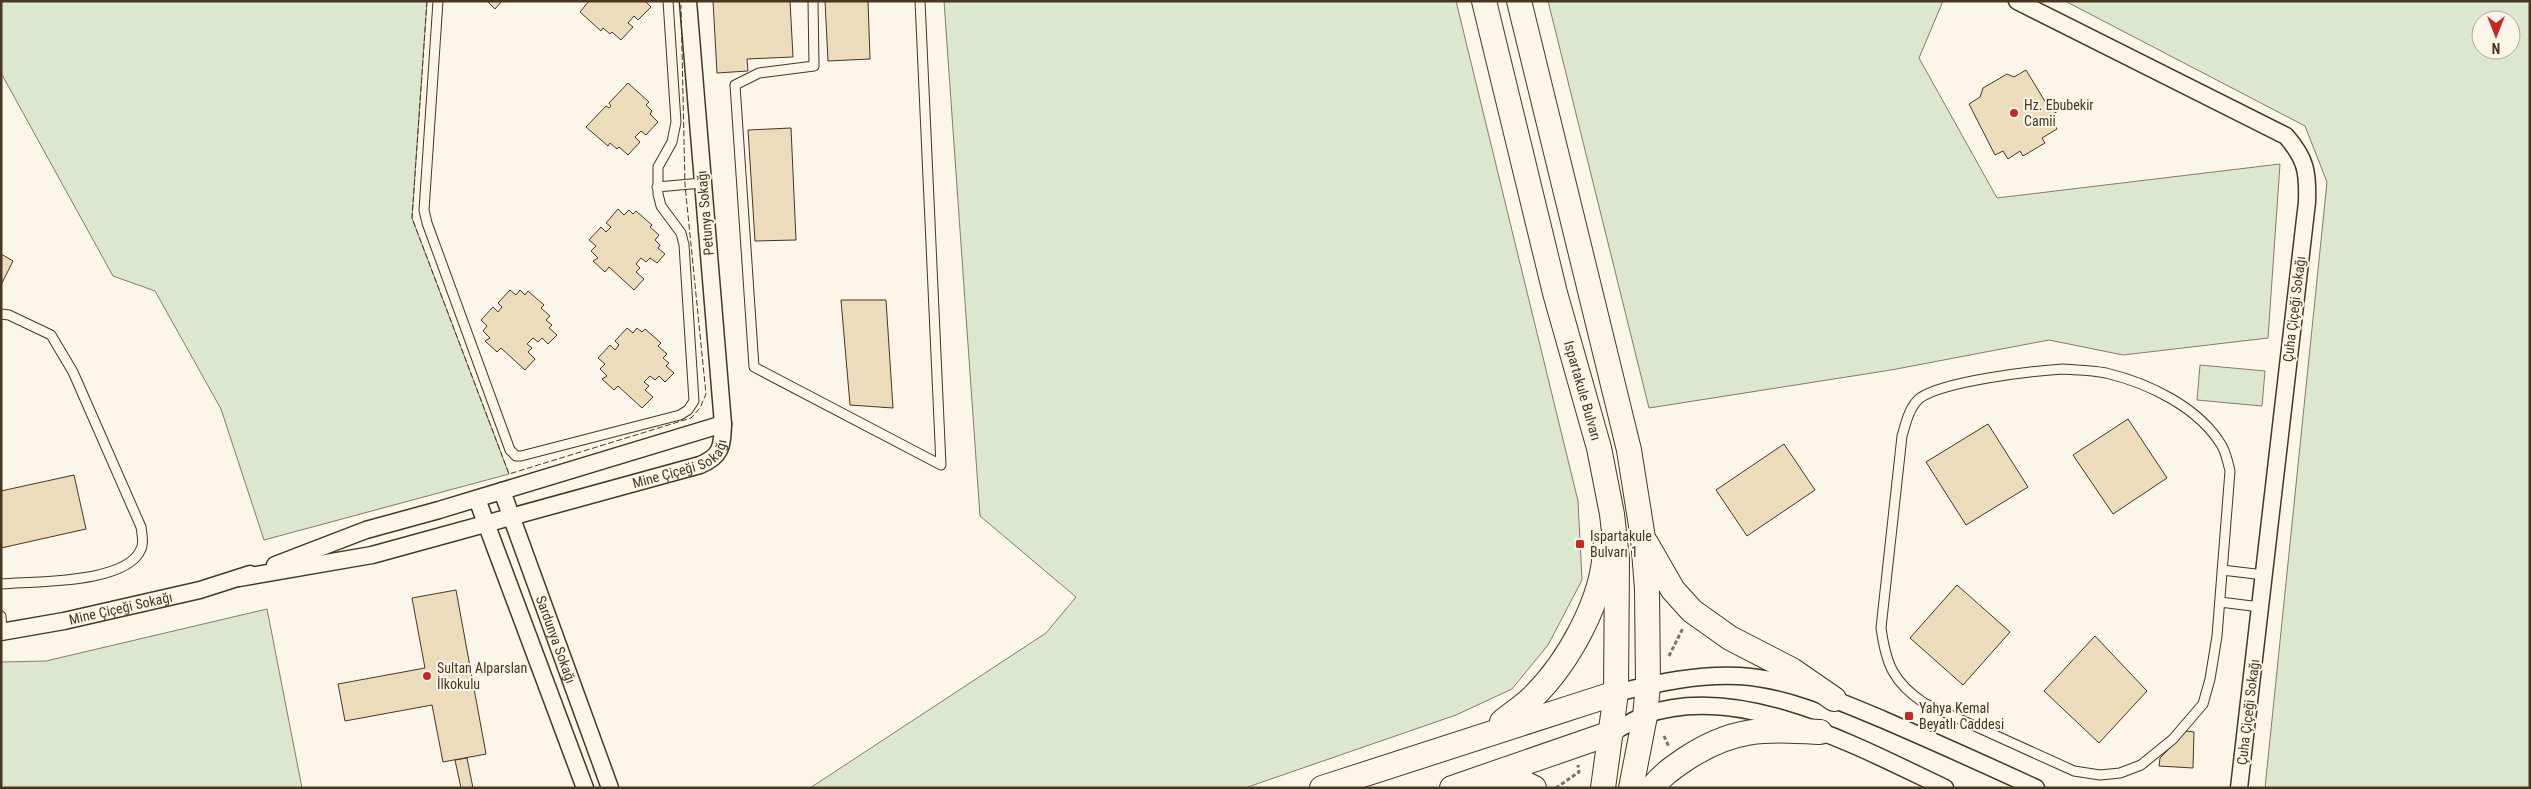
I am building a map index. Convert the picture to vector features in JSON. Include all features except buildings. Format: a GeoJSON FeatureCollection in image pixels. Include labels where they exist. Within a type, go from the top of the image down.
{"type":"FeatureCollection","features":[{"type":"Feature","properties":{"kind":"main road","name":"Ispartakule Bulvarı"},"geometry":{"type":"LineString","coordinates":[[1484,1],[1553,283],[1606,477],[1617,559],[1616,693],[1603,788]]}},
{"type":"Feature","properties":{"kind":"main road","name":"Ispartakule Bulvarı"},"geometry":{"type":"LineString","coordinates":[[1519,1],[1629,450],[1643,538],[1647,589],[1648,684],[1645,716],[1632,788]]}},
{"type":"Feature","properties":{"kind":"main road"},"geometry":{"type":"LineString","coordinates":[[1489,732],[1532,698],[1559,663],[1588,618],[1605,566],[1606,477]]}},
{"type":"Feature","properties":{"kind":"main road"},"geometry":{"type":"LineString","coordinates":[[1643,538],[1673,590],[1692,612],[1730,638],[1792,670],[1834,699]]}},
{"type":"Feature","properties":{"kind":"main road"},"geometry":{"type":"LineString","coordinates":[[1322,788],[1489,732],[1616,693]]}},
{"type":"Feature","properties":{"kind":"main road"},"geometry":{"type":"LineString","coordinates":[[1652,788],[1660,776],[1690,757],[1734,734],[1773,730],[1820,732]]}},
{"type":"Feature","properties":{"kind":"main road"},"geometry":{"type":"LineString","coordinates":[[1460,785],[1612,733]]}},
{"type":"Feature","properties":{"kind":"main road"},"geometry":{"type":"LineString","coordinates":[[1460,785],[1524,783],[1534,788]]}},
{"type":"Feature","properties":{"kind":"street","name":"Petunya Sokağı"},"geometry":{"type":"LineString","coordinates":[[688,1],[723,424]]}},
{"type":"Feature","properties":{"kind":"street","name":"Çuha Çiçeği Sokağı"},"geometry":{"type":"LineString","coordinates":[[2017,1],[2286,136],[2299,151],[2307,172],[2306,202],[2239,788]]}},
{"type":"Feature","properties":{"kind":"street","name":"Mine Çiçeği Sokağı"},"geometry":{"type":"LineString","coordinates":[[1,632],[64,621],[239,578],[372,555],[711,460],[722,444],[723,424],[366,530],[239,578]]}},
{"type":"Feature","properties":{"kind":"street","name":"Sardunya Sokağı"},"geometry":{"type":"LineString","coordinates":[[502,491],[610,788]]}},
{"type":"Feature","properties":{"kind":"street","name":"Sardunya Sokağı"},"geometry":{"type":"LineString","coordinates":[[477,498],[585,788]]}},
{"type":"Feature","properties":{"kind":"street"},"geometry":{"type":"LineString","coordinates":[[1616,693],[1648,684],[1710,676],[1741,676],[1786,685],[1834,699],[2036,788]]}},
{"type":"Feature","properties":{"kind":"street"},"geometry":{"type":"LineString","coordinates":[[1612,733],[1645,716],[1681,708],[1717,706],[1765,712],[1820,732],[1945,788]]}},
{"type":"Feature","properties":{"kind":"lane"},"geometry":{"type":"LineString","coordinates":[[438,1],[426,217],[510,450],[516,456],[680,415],[688,410],[694,401],[684,245],[681,233],[661,206],[657,187],[658,168],[672,142],[676,122],[668,1]]}},
{"type":"Feature","properties":{"kind":"lane"},"geometry":{"type":"LineString","coordinates":[[813,1],[814,66],[759,73],[736,85],[754,367],[941,465],[920,1]]}},
{"type":"Feature","properties":{"kind":"lane"},"geometry":{"type":"LineString","coordinates":[[657,187],[702,183]]}},
{"type":"Feature","properties":{"kind":"lane"},"geometry":{"type":"LineString","coordinates":[[1,314],[9,315],[52,336],[73,372],[141,526],[142,548],[131,564],[104,575],[1,584]]}},
{"type":"Feature","properties":{"kind":"lane"},"geometry":{"type":"LineString","coordinates":[[2063,369],[2104,373],[2134,381],[2179,404],[2210,430],[2223,447],[2230,471],[2220,602],[2210,679],[2203,704],[2173,739],[2141,765],[2120,773],[2100,776],[2074,771],[1924,703],[1909,693],[1894,676],[1885,654],[1881,628],[1902,436],[1908,416],[1919,399],[1937,390],[2026,371],[2063,369]]}},
{"type":"Feature","properties":{"kind":"lane"},"geometry":{"type":"LineString","coordinates":[[2222,570],[2264,575]]}},
{"type":"Feature","properties":{"kind":"lane"},"geometry":{"type":"LineString","coordinates":[[2220,602],[2260,607]]}},
{"type":"Feature","properties":{"kind":"lane"},"geometry":{"type":"LineString","coordinates":[[1,616],[1,632]]}},
{"type":"Feature","properties":{"kind":"path"},"geometry":{"type":"LineString","coordinates":[[1667,659],[1683,627]]}},
{"type":"Feature","properties":{"kind":"path"},"geometry":{"type":"LineString","coordinates":[[1556,788],[1579,772],[1577,762]]}},
{"type":"Feature","properties":{"kind":"green space"},"geometry":{"type":"Polygon","coordinates":[[[1,1],[427,1],[412,218],[509,474],[264,540],[221,409],[155,291],[113,276],[1,73],[1,1]]]}},
{"type":"Feature","properties":{"kind":"green space"},"geometry":{"type":"Polygon","coordinates":[[[944,1],[1456,1],[1578,501],[1582,580],[1548,645],[1512,689],[1456,715],[1245,788],[810,788],[1046,633],[1076,597],[980,516],[944,1]]]}},
{"type":"Feature","properties":{"kind":"green space"},"geometry":{"type":"Polygon","coordinates":[[[1548,1],[1943,1],[1919,58],[1997,198],[2280,164],[2268,338],[2123,355],[2049,340],[1891,370],[1649,408],[1548,1]]]}},
{"type":"Feature","properties":{"kind":"green space"},"geometry":{"type":"Polygon","coordinates":[[[2065,1],[2530,1],[2530,788],[2265,788],[2327,182],[2305,126],[2065,1]]]}},
{"type":"Feature","properties":{"kind":"green space"},"geometry":{"type":"Polygon","coordinates":[[[2200,365],[2265,371],[2262,406],[2197,400],[2200,365]]]}},
{"type":"Feature","properties":{"kind":"green space"},"geometry":{"type":"Polygon","coordinates":[[[267,609],[302,788],[1,788],[1,662],[46,661],[267,609]]]}},
{"type":"Feature","properties":{"kind":"fence"},"geometry":{"type":"LineString","coordinates":[[427,1],[412,218],[509,474],[691,418],[700,408],[706,394],[685,185],[681,5]]}},
{"type":"Feature","properties":{"kind":"place","name":"Hz. Ebubekir Camii"},"geometry":{"type":"Point","coordinates":[2014,113]}},
{"type":"Feature","properties":{"kind":"place","name":"Ispartakule Bulvarı 1"},"geometry":{"type":"Point","coordinates":[1580,544]}},
{"type":"Feature","properties":{"kind":"place","name":"Sultan Alparslan İlkokulu"},"geometry":{"type":"Point","coordinates":[427,676]}},
{"type":"Feature","properties":{"kind":"place","name":"Yahya Kemal Beyatlı Caddesi"},"geometry":{"type":"Point","coordinates":[1909,716]}}]}
